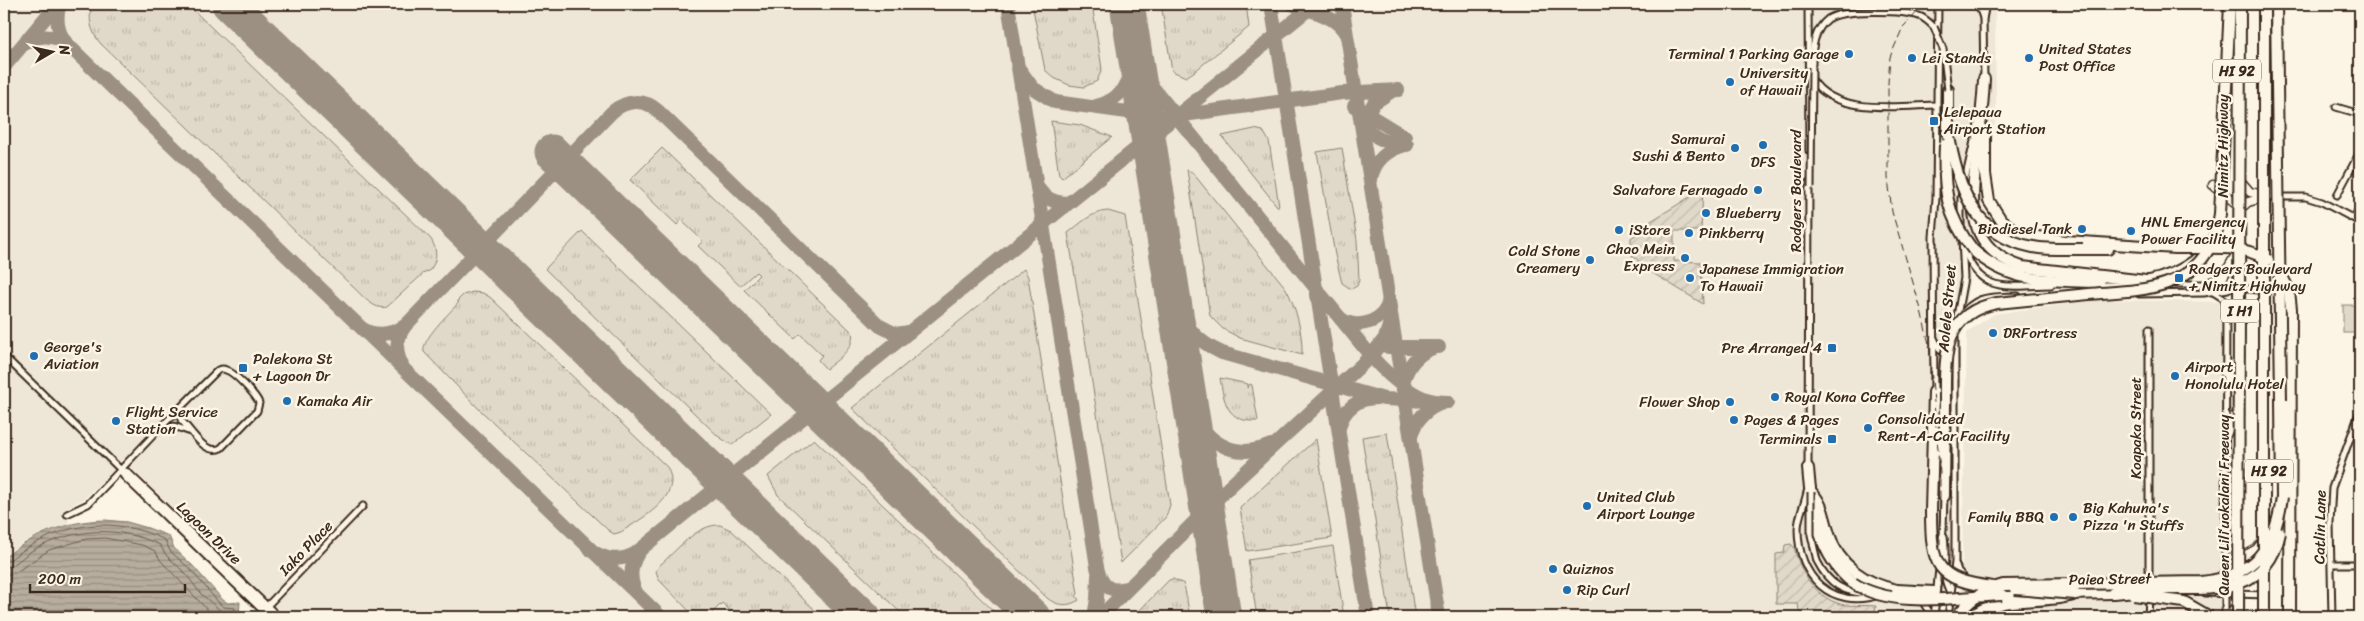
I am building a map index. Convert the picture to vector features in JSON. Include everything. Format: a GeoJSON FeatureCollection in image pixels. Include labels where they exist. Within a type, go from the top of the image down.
{"type":"FeatureCollection","features":[{"type":"Feature","properties":{"kind":"highway"},"geometry":{"type":"LineString","coordinates":[[1944,496],[1945,361],[1950,338],[1959,323],[1973,311],[1997,303],[2156,288],[2173,281],[2200,264],[2216,235],[2220,214],[2236,4]]}},
{"type":"Feature","properties":{"kind":"highway","name":"Queen Liliʻuokalani Freeway"},"geometry":{"type":"LineString","coordinates":[[2236,4],[2236,614]]}},
{"type":"Feature","properties":{"kind":"highway","name":"I H1"},"geometry":{"type":"LineString","coordinates":[[2264,4],[2264,617]]}},
{"type":"Feature","properties":{"kind":"highway"},"geometry":{"type":"LineString","coordinates":[[1808,468],[1809,486],[1821,535],[1831,559],[1840,571],[1862,589],[1889,597],[2113,593],[2155,589],[2222,589],[2247,580],[2264,566],[2276,548],[2281,527],[2282,497],[2276,4]]}},
{"type":"Feature","properties":{"kind":"highway"},"geometry":{"type":"LineString","coordinates":[[1984,79],[1972,206],[1978,230],[1995,253],[2003,260],[2022,268],[2146,281]]}},
{"type":"Feature","properties":{"kind":"highway"},"geometry":{"type":"LineString","coordinates":[[1984,79],[1985,183],[1993,209],[2008,226],[2023,234],[2043,238],[2176,248],[2250,251],[2274,264],[2284,277],[2289,291],[2290,617]]}},
{"type":"Feature","properties":{"kind":"highway"},"geometry":{"type":"LineString","coordinates":[[1948,90],[1948,131],[1955,169],[1964,194],[1972,208],[1987,225],[2006,238],[2025,245],[2044,248],[2152,250],[2176,248]]}},
{"type":"Feature","properties":{"kind":"highway"},"geometry":{"type":"LineString","coordinates":[[1948,131],[1945,146],[1945,181],[1948,205],[1963,237],[1981,257],[2004,271],[2031,279],[2146,281],[2178,272],[2211,245]]}},
{"type":"Feature","properties":{"kind":"highway"},"geometry":{"type":"LineString","coordinates":[[1934,392],[1930,511],[1932,544],[1935,557],[1941,568],[1956,580],[1967,584],[2075,594]]}},
{"type":"Feature","properties":{"kind":"highway"},"geometry":{"type":"LineString","coordinates":[[1811,492],[1820,503],[1829,537],[1838,554],[1850,568],[1866,580],[1897,590],[2003,594]]}},
{"type":"Feature","properties":{"kind":"highway"},"geometry":{"type":"LineString","coordinates":[[1957,617],[1973,599],[1991,588],[2003,585],[2201,582],[2228,578],[2252,564],[2268,545],[2276,527],[2282,497]]}},
{"type":"Feature","properties":{"kind":"highway"},"geometry":{"type":"LineString","coordinates":[[2113,593],[2184,602],[2210,617]]}},
{"type":"Feature","properties":{"kind":"highway"},"geometry":{"type":"LineString","coordinates":[[1971,617],[1992,605],[2057,600],[2075,594]]}},
{"type":"Feature","properties":{"kind":"main road"},"geometry":{"type":"LineString","coordinates":[[2222,26],[2233,14],[2236,4]]}},
{"type":"Feature","properties":{"kind":"main road","name":"Nimitz Highway"},"geometry":{"type":"LineString","coordinates":[[2236,4],[2237,215],[2233,288],[2235,308],[2234,594],[2236,614]]}},
{"type":"Feature","properties":{"kind":"main road","name":"HI 92"},"geometry":{"type":"LineString","coordinates":[[2269,4],[2269,617]]}},
{"type":"Feature","properties":{"kind":"main road"},"geometry":{"type":"LineString","coordinates":[[2237,172],[2242,184],[2250,192],[2270,197]]}},
{"type":"Feature","properties":{"kind":"main road"},"geometry":{"type":"LineString","coordinates":[[2213,185],[2227,198],[2237,204]]}},
{"type":"Feature","properties":{"kind":"main road"},"geometry":{"type":"LineString","coordinates":[[2270,185],[2276,193],[2283,197]]}},
{"type":"Feature","properties":{"kind":"main road"},"geometry":{"type":"LineString","coordinates":[[2237,215],[2242,206],[2248,202],[2270,197]]}},
{"type":"Feature","properties":{"kind":"main road"},"geometry":{"type":"LineString","coordinates":[[2211,204],[2227,198]]}},
{"type":"Feature","properties":{"kind":"main road"},"geometry":{"type":"LineString","coordinates":[[2206,284],[2222,277],[2234,258]]}},
{"type":"Feature","properties":{"kind":"main road"},"geometry":{"type":"LineString","coordinates":[[2226,314],[2235,308]]}},
{"type":"Feature","properties":{"kind":"main road"},"geometry":{"type":"LineString","coordinates":[[2225,373],[2234,384]]}},
{"type":"Feature","properties":{"kind":"main road"},"geometry":{"type":"LineString","coordinates":[[2226,435],[2234,416]]}},
{"type":"Feature","properties":{"kind":"main road"},"geometry":{"type":"LineString","coordinates":[[2225,539],[2234,516]]}},
{"type":"Feature","properties":{"kind":"main road"},"geometry":{"type":"LineString","coordinates":[[2234,540],[2237,550],[2246,555],[2257,549],[2269,531]]}},
{"type":"Feature","properties":{"kind":"main road"},"geometry":{"type":"LineString","coordinates":[[2227,617],[2236,614]]}},
{"type":"Feature","properties":{"kind":"street","name":"Rodgers Boulevard"},"geometry":{"type":"LineString","coordinates":[[1808,4],[1808,468],[1806,499],[1798,522],[1800,549],[1807,566],[1817,582],[1835,596],[1857,600],[1878,595],[1952,594]]}},
{"type":"Feature","properties":{"kind":"street"},"geometry":{"type":"LineString","coordinates":[[1933,617],[1943,530],[1944,496],[1934,392],[1933,335],[1938,4]]}},
{"type":"Feature","properties":{"kind":"street"},"geometry":{"type":"LineString","coordinates":[[1978,4],[1983,19]]}},
{"type":"Feature","properties":{"kind":"street","name":"Aolele Street"},"geometry":{"type":"LineString","coordinates":[[1948,617],[1955,562],[1955,323],[1964,278],[1960,197],[1976,134],[1984,79],[1983,19],[1986,4]]}},
{"type":"Feature","properties":{"kind":"street"},"geometry":{"type":"LineString","coordinates":[[1878,595],[1856,594],[1842,589],[1828,579],[1817,561],[1811,536],[1813,42],[1826,20],[1837,15],[1891,13],[1918,15],[1934,27],[1941,39],[1948,90]]}},
{"type":"Feature","properties":{"kind":"street"},"geometry":{"type":"LineString","coordinates":[[1809,74],[1816,86],[1830,97],[1844,103],[1862,105],[1937,105]]}},
{"type":"Feature","properties":{"kind":"street"},"geometry":{"type":"LineString","coordinates":[[2336,107],[2360,114]]}},
{"type":"Feature","properties":{"kind":"street"},"geometry":{"type":"LineString","coordinates":[[2337,194],[2360,152]]}},
{"type":"Feature","properties":{"kind":"street"},"geometry":{"type":"LineString","coordinates":[[2270,197],[2306,197],[2322,202],[2360,222]]}},
{"type":"Feature","properties":{"kind":"street"},"geometry":{"type":"LineString","coordinates":[[2354,218],[2360,207]]}},
{"type":"Feature","properties":{"kind":"street"},"geometry":{"type":"LineString","coordinates":[[1963,246],[1969,262],[1978,276],[1994,285],[2206,284],[2269,291]]}},
{"type":"Feature","properties":{"kind":"street"},"geometry":{"type":"LineString","coordinates":[[1955,323],[1970,304],[1988,297],[2213,292],[2233,288]]}},
{"type":"Feature","properties":{"kind":"street"},"geometry":{"type":"LineString","coordinates":[[2213,292],[2224,299],[2226,314],[2225,594],[2227,617]]}},
{"type":"Feature","properties":{"kind":"street","name":"Koapaka Street"},"geometry":{"type":"LineString","coordinates":[[2148,617],[2149,328]]}},
{"type":"Feature","properties":{"kind":"street"},"geometry":{"type":"LineString","coordinates":[[1933,335],[1940,350],[1955,356]]}},
{"type":"Feature","properties":{"kind":"street","name":"Lagoon Drive"},"geometry":{"type":"LineString","coordinates":[[4,356],[121,470],[124,476],[265,608],[278,617]]}},
{"type":"Feature","properties":{"kind":"street"},"geometry":{"type":"LineString","coordinates":[[67,514],[88,504],[159,431],[181,408],[216,372],[223,369],[230,372],[258,400],[256,411],[218,450],[207,448],[191,432],[180,418],[181,408]]}},
{"type":"Feature","properties":{"kind":"street","name":"Catlin Lane"},"geometry":{"type":"LineString","coordinates":[[2332,617],[2330,523],[2332,488],[2360,411]]}},
{"type":"Feature","properties":{"kind":"street"},"geometry":{"type":"LineString","coordinates":[[159,431],[174,426],[191,432]]}},
{"type":"Feature","properties":{"kind":"street","name":"Iako Place"},"geometry":{"type":"LineString","coordinates":[[265,608],[363,506]]}},
{"type":"Feature","properties":{"kind":"street"},"geometry":{"type":"LineString","coordinates":[[1943,530],[1946,549],[1944,583],[1952,594]]}},
{"type":"Feature","properties":{"kind":"street"},"geometry":{"type":"LineString","coordinates":[[1955,562],[1958,571],[1967,580],[1981,582],[2003,594]]}},
{"type":"Feature","properties":{"kind":"street"},"geometry":{"type":"LineString","coordinates":[[2332,564],[2360,564]]}},
{"type":"Feature","properties":{"kind":"street","name":"Paiea Street"},"geometry":{"type":"LineString","coordinates":[[1952,594],[2149,591],[2269,595]]}},
{"type":"Feature","properties":{"kind":"street"},"geometry":{"type":"LineString","coordinates":[[1910,595],[1928,606],[1933,617]]}},
{"type":"Feature","properties":{"kind":"street","name":"Lagoon Drive"},"geometry":{"type":"LineString","coordinates":[[265,608],[270,617]]}},
{"type":"Feature","properties":{"kind":"shaded area"},"geometry":{"type":"Polygon","coordinates":[[[4,4],[1995,4],[1996,116],[1960,339],[1960,562],[1932,617],[285,617],[123,460],[84,499],[66,508],[69,523],[22,543],[4,558],[4,4]]]}},
{"type":"Feature","properties":{"kind":"shaded area"},"geometry":{"type":"Polygon","coordinates":[[[2099,300],[2230,302],[2232,617],[1961,617],[1967,332],[1994,314],[2099,300]]]}},
{"type":"Feature","properties":{"kind":"green space"},"geometry":{"type":"Polygon","coordinates":[[[93,4],[187,4],[430,238],[436,255],[434,264],[428,272],[426,271],[387,307],[377,307],[368,302],[101,44],[95,35],[90,20],[93,4]]]}},
{"type":"Feature","properties":{"kind":"green space"},"geometry":{"type":"Polygon","coordinates":[[[1032,4],[1092,4],[1102,69],[1097,81],[1084,87],[1069,85],[1054,78],[1045,70],[1032,4]]]}},
{"type":"Feature","properties":{"kind":"green space"},"geometry":{"type":"Polygon","coordinates":[[[1161,4],[1246,4],[1249,27],[1186,77],[1172,71],[1161,4]]]}},
{"type":"Feature","properties":{"kind":"green space"},"geometry":{"type":"Polygon","coordinates":[[[1051,121],[1080,125],[1112,137],[1062,178],[1059,175],[1051,121]]]}},
{"type":"Feature","properties":{"kind":"green space"},"geometry":{"type":"Polygon","coordinates":[[[1254,129],[1263,131],[1269,141],[1279,206],[1277,206],[1222,136],[1254,129]]]}},
{"type":"Feature","properties":{"kind":"green space"},"geometry":{"type":"Polygon","coordinates":[[[662,148],[852,332],[851,343],[840,358],[826,369],[818,360],[822,355],[800,334],[795,339],[744,290],[759,275],[756,272],[740,286],[698,246],[703,241],[681,220],[677,225],[630,180],[662,148]]]}},
{"type":"Feature","properties":{"kind":"green space"},"geometry":{"type":"Polygon","coordinates":[[[1342,148],[1357,240],[1359,280],[1357,286],[1351,289],[1342,283],[1335,255],[1317,152],[1342,148]]]}},
{"type":"Feature","properties":{"kind":"green space"},"geometry":{"type":"Polygon","coordinates":[[[1187,170],[1192,172],[1285,287],[1298,320],[1302,355],[1240,338],[1223,329],[1210,316],[1187,170]]]}},
{"type":"Feature","properties":{"kind":"green space"},"geometry":{"type":"Polygon","coordinates":[[[1703,189],[1701,231],[1674,231],[1674,261],[1701,262],[1703,304],[1638,264],[1638,260],[1631,255],[1631,238],[1638,233],[1638,229],[1703,189]]]}},
{"type":"Feature","properties":{"kind":"green space"},"geometry":{"type":"Polygon","coordinates":[[[1108,211],[1125,216],[1170,505],[1166,517],[1121,563],[1068,233],[1096,213],[1108,211]]]}},
{"type":"Feature","properties":{"kind":"green space"},"geometry":{"type":"Polygon","coordinates":[[[582,231],[771,414],[732,445],[719,437],[545,269],[582,231]]]}},
{"type":"Feature","properties":{"kind":"green space"},"geometry":{"type":"Polygon","coordinates":[[[1024,269],[1028,277],[1078,594],[1076,596],[1079,600],[1067,605],[1055,603],[1047,598],[852,408],[1024,269]]]}},
{"type":"Feature","properties":{"kind":"green space"},"geometry":{"type":"Polygon","coordinates":[[[473,292],[483,293],[491,298],[667,467],[671,478],[670,488],[658,506],[621,532],[614,534],[609,531],[479,409],[424,352],[424,347],[431,333],[459,302],[457,301],[463,295],[473,292]]]}},
{"type":"Feature","properties":{"kind":"green space"},"geometry":{"type":"Polygon","coordinates":[[[2343,305],[2357,305],[2357,333],[2343,333],[2343,305]]]}},
{"type":"Feature","properties":{"kind":"green space"},"geometry":{"type":"Polygon","coordinates":[[[1220,378],[1248,384],[1247,388],[1250,384],[1252,385],[1258,421],[1248,421],[1233,415],[1223,395],[1220,378]]]}},
{"type":"Feature","properties":{"kind":"green space"},"geometry":{"type":"Polygon","coordinates":[[[1387,433],[1415,617],[1390,617],[1362,437],[1387,433]]]}},
{"type":"Feature","properties":{"kind":"green space"},"geometry":{"type":"Polygon","coordinates":[[[814,439],[1000,617],[905,617],[778,495],[768,476],[814,439]]]}},
{"type":"Feature","properties":{"kind":"green space"},"geometry":{"type":"Polygon","coordinates":[[[1316,439],[1332,538],[1247,551],[1240,508],[1316,439]]]}},
{"type":"Feature","properties":{"kind":"green space"},"geometry":{"type":"Polygon","coordinates":[[[720,525],[731,530],[822,617],[737,617],[722,603],[708,617],[695,617],[659,580],[656,571],[687,539],[703,529],[720,525]]]}},
{"type":"Feature","properties":{"kind":"green space"},"geometry":{"type":"Polygon","coordinates":[[[1791,544],[1805,575],[1818,591],[1835,602],[1845,605],[1876,606],[1874,614],[1800,617],[1798,604],[1776,604],[1776,554],[1784,553],[1785,545],[1791,544]]]}},
{"type":"Feature","properties":{"kind":"green space"},"geometry":{"type":"Polygon","coordinates":[[[1333,546],[1344,617],[1257,617],[1248,560],[1333,546]]]}},
{"type":"Feature","properties":{"kind":"green space"},"geometry":{"type":"Polygon","coordinates":[[[1173,579],[1184,584],[1190,617],[1133,617],[1169,580],[1173,579]]]}},
{"type":"Feature","properties":{"kind":"water"},"geometry":{"type":"Polygon","coordinates":[[[105,520],[127,522],[169,536],[174,548],[223,600],[228,603],[240,602],[239,617],[4,617],[5,557],[28,541],[52,530],[78,523],[105,520]]]}},
{"type":"Feature","properties":{"kind":"taxiway"},"geometry":{"type":"LineString","coordinates":[[4,67],[57,4]]}},
{"type":"Feature","properties":{"kind":"taxiway"},"geometry":{"type":"LineString","coordinates":[[60,4],[58,25],[61,35],[67,44],[661,617]]}},
{"type":"Feature","properties":{"kind":"taxiway"},"geometry":{"type":"LineString","coordinates":[[1008,4],[1097,567],[1101,579],[1107,587],[1117,590],[1129,587]]}},
{"type":"Feature","properties":{"kind":"taxiway"},"geometry":{"type":"LineString","coordinates":[[1271,4],[1368,617]]}},
{"type":"Feature","properties":{"kind":"taxiway"},"geometry":{"type":"LineString","coordinates":[[1292,4],[1329,18],[1336,22],[1346,34]]}},
{"type":"Feature","properties":{"kind":"taxiway"},"geometry":{"type":"LineString","coordinates":[[592,551],[614,559],[624,558],[636,553],[1315,4]]}},
{"type":"Feature","properties":{"kind":"taxiway"},"geometry":{"type":"LineString","coordinates":[[1342,4],[1439,617]]}},
{"type":"Feature","properties":{"kind":"taxiway"},"geometry":{"type":"LineString","coordinates":[[24,44],[35,38],[46,36],[56,38],[67,44]]}},
{"type":"Feature","properties":{"kind":"taxiway"},"geometry":{"type":"LineString","coordinates":[[1134,45],[1140,67],[1150,84],[1372,358],[1407,389],[1426,399],[1435,401]]}},
{"type":"Feature","properties":{"kind":"taxiway"},"geometry":{"type":"LineString","coordinates":[[1096,106],[1113,99],[1125,87],[1131,71],[1133,53]]}},
{"type":"Feature","properties":{"kind":"taxiway"},"geometry":{"type":"LineString","coordinates":[[1020,70],[1033,88],[1055,102],[1169,117],[1342,93],[1398,90]]}},
{"type":"Feature","properties":{"kind":"taxiway"},"geometry":{"type":"LineString","coordinates":[[1363,121],[1374,103],[1392,91]]}},
{"type":"Feature","properties":{"kind":"taxiway"},"geometry":{"type":"LineString","coordinates":[[402,365],[398,355],[398,345],[400,335],[405,326],[612,112],[623,105],[635,102],[647,104],[658,111],[880,326],[896,334],[909,332]]}},
{"type":"Feature","properties":{"kind":"taxiway"},"geometry":{"type":"LineString","coordinates":[[1354,106],[1405,137]]}},
{"type":"Feature","properties":{"kind":"taxiway"},"geometry":{"type":"LineString","coordinates":[[1361,121],[1370,132],[1380,139],[1407,145]]}},
{"type":"Feature","properties":{"kind":"taxiway"},"geometry":{"type":"LineString","coordinates":[[1371,179],[1375,167],[1382,157],[1405,145]]}},
{"type":"Feature","properties":{"kind":"taxiway"},"geometry":{"type":"LineString","coordinates":[[1037,186],[1051,200],[1065,203],[1070,202]]}},
{"type":"Feature","properties":{"kind":"taxiway"},"geometry":{"type":"LineString","coordinates":[[1172,290],[1179,311],[1189,328],[1203,342],[1222,353],[1384,399],[1448,402]]}},
{"type":"Feature","properties":{"kind":"taxiway"},"geometry":{"type":"LineString","coordinates":[[1340,318],[1354,324],[1370,322],[1382,314],[1387,307],[1389,299]]}},
{"type":"Feature","properties":{"kind":"taxiway"},"geometry":{"type":"LineString","coordinates":[[1100,617],[1228,488],[1371,356],[1385,338],[1391,320]]}},
{"type":"Feature","properties":{"kind":"taxiway"},"geometry":{"type":"LineString","coordinates":[[363,329],[384,334],[405,326]]}},
{"type":"Feature","properties":{"kind":"taxiway"},"geometry":{"type":"LineString","coordinates":[[1388,347],[1439,347]]}},
{"type":"Feature","properties":{"kind":"taxiway"},"geometry":{"type":"LineString","coordinates":[[1403,383],[1407,372],[1418,357],[1433,348]]}},
{"type":"Feature","properties":{"kind":"taxiway"},"geometry":{"type":"LineString","coordinates":[[1339,428],[1344,415],[1352,406],[1364,400],[1377,398]]}},
{"type":"Feature","properties":{"kind":"taxiway"},"geometry":{"type":"LineString","coordinates":[[1190,402],[1202,427],[1210,437],[1220,444],[1231,449],[1243,451],[1257,450],[1271,445]]}},
{"type":"Feature","properties":{"kind":"taxiway"},"geometry":{"type":"LineString","coordinates":[[1411,437],[1415,426],[1422,416],[1431,408],[1442,403]]}},
{"type":"Feature","properties":{"kind":"taxiway"},"geometry":{"type":"LineString","coordinates":[[636,592],[631,575],[633,564],[641,549]]}},
{"type":"Feature","properties":{"kind":"taxiway"},"geometry":{"type":"LineString","coordinates":[[1094,617],[1098,576]]}},
{"type":"Feature","properties":{"kind":"runway"},"geometry":{"type":"LineString","coordinates":[[229,4],[864,617]]}},
{"type":"Feature","properties":{"kind":"runway"},"geometry":{"type":"LineString","coordinates":[[1127,4],[1224,617]]}},
{"type":"Feature","properties":{"kind":"runway"},"geometry":{"type":"LineString","coordinates":[[552,152],[1033,617]]}},
{"type":"Feature","properties":{"kind":"railway"},"geometry":{"type":"LineString","coordinates":[[1925,4],[1903,27],[1890,57],[1888,83],[1888,178],[1892,212],[1920,306],[1929,344],[1940,473],[1940,617]]}},
{"type":"Feature","properties":{"kind":"place","name":"Terminal 1 Parking Garage"},"geometry":{"type":"Point","coordinates":[1849,54]}},
{"type":"Feature","properties":{"kind":"place","name":"Lei Stands"},"geometry":{"type":"Point","coordinates":[1912,58]}},
{"type":"Feature","properties":{"kind":"place","name":"United States Post Office"},"geometry":{"type":"Point","coordinates":[2029,58]}},
{"type":"Feature","properties":{"kind":"place","name":"University of Hawaii"},"geometry":{"type":"Point","coordinates":[1730,82]}},
{"type":"Feature","properties":{"kind":"place","name":"Lelepaua Airport Station"},"geometry":{"type":"Point","coordinates":[1934,121]}},
{"type":"Feature","properties":{"kind":"place","name":"DFS"},"geometry":{"type":"Point","coordinates":[1763,145]}},
{"type":"Feature","properties":{"kind":"place","name":"Samurai Sushi & Bento"},"geometry":{"type":"Point","coordinates":[1735,148]}},
{"type":"Feature","properties":{"kind":"place","name":"Salvatore Fernagado"},"geometry":{"type":"Point","coordinates":[1758,190]}},
{"type":"Feature","properties":{"kind":"place","name":"Blueberry"},"geometry":{"type":"Point","coordinates":[1706,213]}},
{"type":"Feature","properties":{"kind":"place","name":"Biodiesel Tank"},"geometry":{"type":"Point","coordinates":[2082,229]}},
{"type":"Feature","properties":{"kind":"place","name":"iStore"},"geometry":{"type":"Point","coordinates":[1619,230]}},
{"type":"Feature","properties":{"kind":"place","name":"HNL Emergency Power Facility"},"geometry":{"type":"Point","coordinates":[2131,231]}},
{"type":"Feature","properties":{"kind":"place","name":"Pinkberry"},"geometry":{"type":"Point","coordinates":[1689,233]}},
{"type":"Feature","properties":{"kind":"place","name":"Chao Mein Express"},"geometry":{"type":"Point","coordinates":[1685,258]}},
{"type":"Feature","properties":{"kind":"place","name":"Cold Stone Creamery"},"geometry":{"type":"Point","coordinates":[1590,260]}},
{"type":"Feature","properties":{"kind":"place","name":"Japanese Immigration To Hawaii"},"geometry":{"type":"Point","coordinates":[1690,278]}},
{"type":"Feature","properties":{"kind":"place","name":"Rodgers Boulevard + Nimitz Highway"},"geometry":{"type":"Point","coordinates":[2179,278]}},
{"type":"Feature","properties":{"kind":"place","name":"DRFortress"},"geometry":{"type":"Point","coordinates":[1993,333]}},
{"type":"Feature","properties":{"kind":"place","name":"Pre Arranged 4"},"geometry":{"type":"Point","coordinates":[1832,348]}},
{"type":"Feature","properties":{"kind":"place","name":"George's Aviation"},"geometry":{"type":"Point","coordinates":[34,356]}},
{"type":"Feature","properties":{"kind":"place","name":"Palekona St + Lagoon Dr"},"geometry":{"type":"Point","coordinates":[243,368]}},
{"type":"Feature","properties":{"kind":"place","name":"Airport Honolulu Hotel"},"geometry":{"type":"Point","coordinates":[2175,376]}},
{"type":"Feature","properties":{"kind":"place","name":"Royal Kona Coffee"},"geometry":{"type":"Point","coordinates":[1775,397]}},
{"type":"Feature","properties":{"kind":"place","name":"Kamaka Air"},"geometry":{"type":"Point","coordinates":[287,401]}},
{"type":"Feature","properties":{"kind":"place","name":"Flower Shop"},"geometry":{"type":"Point","coordinates":[1730,402]}},
{"type":"Feature","properties":{"kind":"place","name":"Pages & Pages"},"geometry":{"type":"Point","coordinates":[1734,420]}},
{"type":"Feature","properties":{"kind":"place","name":"Flight Service Station"},"geometry":{"type":"Point","coordinates":[116,421]}},
{"type":"Feature","properties":{"kind":"place","name":"Consolidated Rent-A-Car Facility"},"geometry":{"type":"Point","coordinates":[1868,428]}},
{"type":"Feature","properties":{"kind":"place","name":"Terminals"},"geometry":{"type":"Point","coordinates":[1832,439]}},
{"type":"Feature","properties":{"kind":"place","name":"United Club Airport Lounge"},"geometry":{"type":"Point","coordinates":[1587,506]}},
{"type":"Feature","properties":{"kind":"place","name":"Family BBQ"},"geometry":{"type":"Point","coordinates":[2054,517]}},
{"type":"Feature","properties":{"kind":"place","name":"Big Kahuna's Pizza 'n Stuffs"},"geometry":{"type":"Point","coordinates":[2073,517]}},
{"type":"Feature","properties":{"kind":"place","name":"Quiznos"},"geometry":{"type":"Point","coordinates":[1553,569]}},
{"type":"Feature","properties":{"kind":"place","name":"Rip Curl"},"geometry":{"type":"Point","coordinates":[1567,590]}}]}
